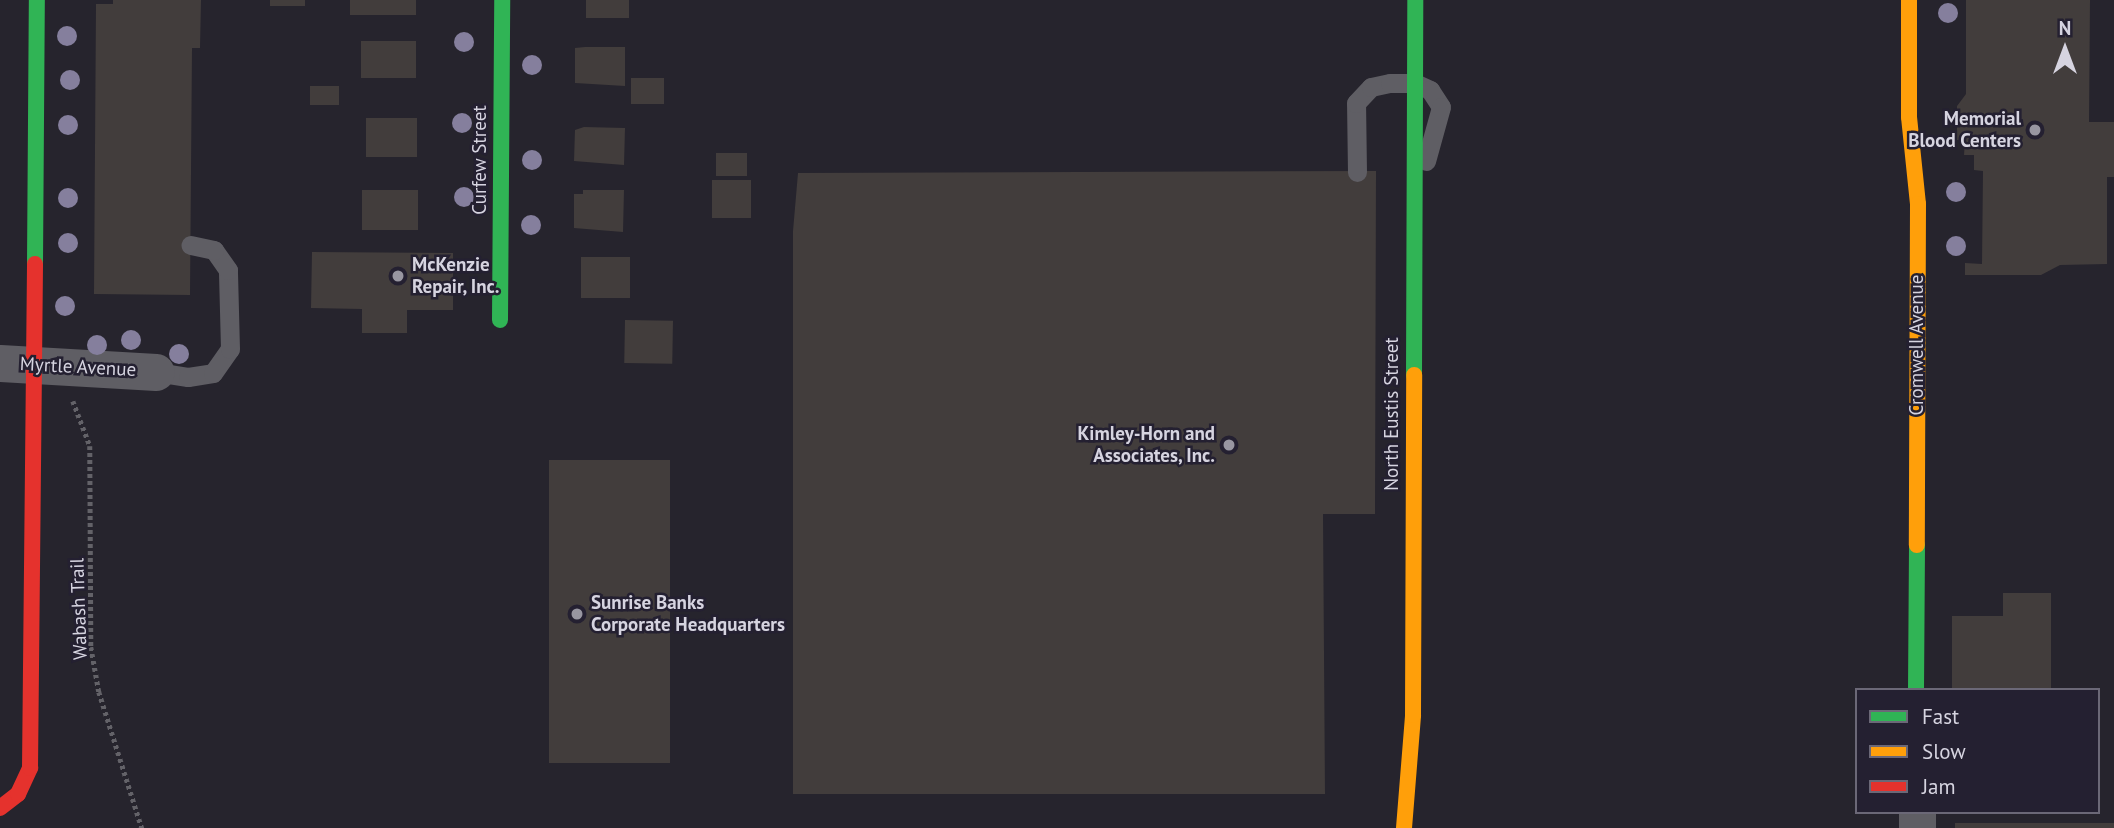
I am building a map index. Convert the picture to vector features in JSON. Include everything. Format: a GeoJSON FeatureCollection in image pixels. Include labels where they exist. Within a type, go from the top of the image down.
{"type":"FeatureCollection","features":[{"type":"Feature","properties":{"kind":"street"},"geometry":{"type":"LineString","coordinates":[[0,808],[18,794],[30,768],[17,363],[37,0]]}},
{"type":"Feature","properties":{"kind":"street","name":"Curfew Street"},"geometry":{"type":"LineString","coordinates":[[500,320],[502,0]]}},
{"type":"Feature","properties":{"kind":"street"},"geometry":{"type":"LineString","coordinates":[[1415,0],[1415,83]]}},
{"type":"Feature","properties":{"kind":"street","name":"Cromwell Avenue"},"geometry":{"type":"LineString","coordinates":[[1909,0],[1909,117],[1918,204],[1916,688]]}},
{"type":"Feature","properties":{"kind":"street","name":"North Eustis Street"},"geometry":{"type":"LineString","coordinates":[[1404,828],[1413,715],[1414,198]]}},
{"type":"Feature","properties":{"kind":"street","name":"Myrtle Avenue"},"geometry":{"type":"LineString","coordinates":[[17,363],[156,372]]}},
{"type":"Feature","properties":{"kind":"lane"},"geometry":{"type":"LineString","coordinates":[[1357,172],[1356,103],[1371,87],[1415,83],[1430,90],[1441,107],[1414,198]]}},
{"type":"Feature","properties":{"kind":"lane"},"geometry":{"type":"LineString","coordinates":[[156,372],[188,377],[213,373],[230,349],[228,270],[214,250],[191,245]]}},
{"type":"Feature","properties":{"kind":"path","name":"Wabash Trail"},"geometry":{"type":"LineString","coordinates":[[73,397],[73,407],[90,446],[91,647],[99,692],[142,828]]}},
{"type":"Feature","properties":{"kind":"building"},"geometry":{"type":"Polygon","coordinates":[[[113,0],[201,0],[200,48],[192,48],[190,295],[94,294],[96,4],[113,4],[113,0]]]}},
{"type":"Feature","properties":{"kind":"building"},"geometry":{"type":"Polygon","coordinates":[[[270,0],[305,0],[305,6],[270,6],[270,0]]]}},
{"type":"Feature","properties":{"kind":"building"},"geometry":{"type":"Polygon","coordinates":[[[350,0],[416,0],[416,15],[350,15],[350,0]]]}},
{"type":"Feature","properties":{"kind":"building"},"geometry":{"type":"Polygon","coordinates":[[[586,0],[629,0],[629,18],[586,18],[586,0]]]}},
{"type":"Feature","properties":{"kind":"building","name":"Memorial Blood Centers"},"geometry":{"type":"Polygon","coordinates":[[[1966,0],[2090,0],[2089,122],[2114,122],[2114,177],[2107,177],[2107,264],[2060,265],[2041,275],[1965,275],[1965,263],[1982,264],[1983,171],[1974,170],[1974,155],[1964,155],[1965,140],[1957,140],[1957,106],[1966,94],[1966,0]]]}},
{"type":"Feature","properties":{"kind":"building"},"geometry":{"type":"Polygon","coordinates":[[[361,41],[416,41],[416,78],[361,78],[361,41]]]}},
{"type":"Feature","properties":{"kind":"building"},"geometry":{"type":"Polygon","coordinates":[[[625,47],[625,86],[575,83],[575,48],[625,47]]]}},
{"type":"Feature","properties":{"kind":"building"},"geometry":{"type":"Polygon","coordinates":[[[631,78],[664,78],[664,104],[631,104],[631,78]]]}},
{"type":"Feature","properties":{"kind":"building"},"geometry":{"type":"Polygon","coordinates":[[[310,86],[339,86],[339,105],[310,105],[310,86]]]}},
{"type":"Feature","properties":{"kind":"building"},"geometry":{"type":"Polygon","coordinates":[[[366,118],[417,118],[417,157],[366,157],[366,118]]]}},
{"type":"Feature","properties":{"kind":"building"},"geometry":{"type":"Polygon","coordinates":[[[584,127],[625,128],[624,165],[574,161],[575,130],[584,127]]]}},
{"type":"Feature","properties":{"kind":"building"},"geometry":{"type":"Polygon","coordinates":[[[716,153],[747,153],[747,176],[716,176],[716,153]]]}},
{"type":"Feature","properties":{"kind":"building"},"geometry":{"type":"Polygon","coordinates":[[[1376,171],[1375,514],[1323,514],[1325,794],[793,794],[793,231],[798,173],[1376,171]]]}},
{"type":"Feature","properties":{"kind":"building"},"geometry":{"type":"Polygon","coordinates":[[[712,180],[751,180],[751,218],[712,218],[712,180]]]}},
{"type":"Feature","properties":{"kind":"building"},"geometry":{"type":"Polygon","coordinates":[[[362,190],[418,190],[418,230],[362,230],[362,190]]]}},
{"type":"Feature","properties":{"kind":"building"},"geometry":{"type":"Polygon","coordinates":[[[583,190],[624,190],[623,232],[574,228],[574,194],[583,194],[583,190]]]}},
{"type":"Feature","properties":{"kind":"building"},"geometry":{"type":"Polygon","coordinates":[[[312,252],[453,253],[453,310],[407,310],[407,333],[362,333],[362,309],[311,308],[312,252]]]}},
{"type":"Feature","properties":{"kind":"building"},"geometry":{"type":"Polygon","coordinates":[[[581,257],[630,257],[630,298],[581,298],[581,257]]]}},
{"type":"Feature","properties":{"kind":"building"},"geometry":{"type":"Polygon","coordinates":[[[625,320],[673,321],[672,364],[624,363],[625,320]]]}},
{"type":"Feature","properties":{"kind":"building"},"geometry":{"type":"Polygon","coordinates":[[[549,460],[670,460],[670,763],[549,763],[549,460]]]}},
{"type":"Feature","properties":{"kind":"building"},"geometry":{"type":"Polygon","coordinates":[[[2003,593],[2051,593],[2051,688],[1952,688],[1952,616],[2003,616],[2003,593]]]}},
{"type":"Feature","properties":{"kind":"building"},"geometry":{"type":"Polygon","coordinates":[[[1955,823],[2114,823],[2114,828],[1955,828],[1955,823]]]}},
{"type":"Feature","properties":{"kind":"traffic: fast"},"geometry":{"type":"LineString","coordinates":[[35,264],[37,0]]}},
{"type":"Feature","properties":{"kind":"traffic: fast"},"geometry":{"type":"LineString","coordinates":[[500,320],[502,0]]}},
{"type":"Feature","properties":{"kind":"traffic: fast"},"geometry":{"type":"LineString","coordinates":[[1414,375],[1415,0]]}},
{"type":"Feature","properties":{"kind":"traffic: fast"},"geometry":{"type":"LineString","coordinates":[[1916,688],[1917,545]]}},
{"type":"Feature","properties":{"kind":"traffic: slow"},"geometry":{"type":"LineString","coordinates":[[1909,0],[1909,117],[1918,204],[1917,545]]}},
{"type":"Feature","properties":{"kind":"traffic: slow"},"geometry":{"type":"LineString","coordinates":[[1404,828],[1413,715],[1414,375]]}},
{"type":"Feature","properties":{"kind":"traffic: jam"},"geometry":{"type":"LineString","coordinates":[[0,808],[18,794],[30,768],[35,264]]}},
{"type":"Feature","properties":{"kind":"place","name":"Memorial Blood Centers"},"geometry":{"type":"Point","coordinates":[2035,130]}},
{"type":"Feature","properties":{"kind":"place","name":"McKenzie Repair, Inc."},"geometry":{"type":"Point","coordinates":[398,276]}},
{"type":"Feature","properties":{"kind":"place","name":"Kimley-Horn and Associates, Inc."},"geometry":{"type":"Point","coordinates":[1229,445]}},
{"type":"Feature","properties":{"kind":"place","name":"Sunrise Banks Corporate Headquarters"},"geometry":{"type":"Point","coordinates":[577,614]}}]}
